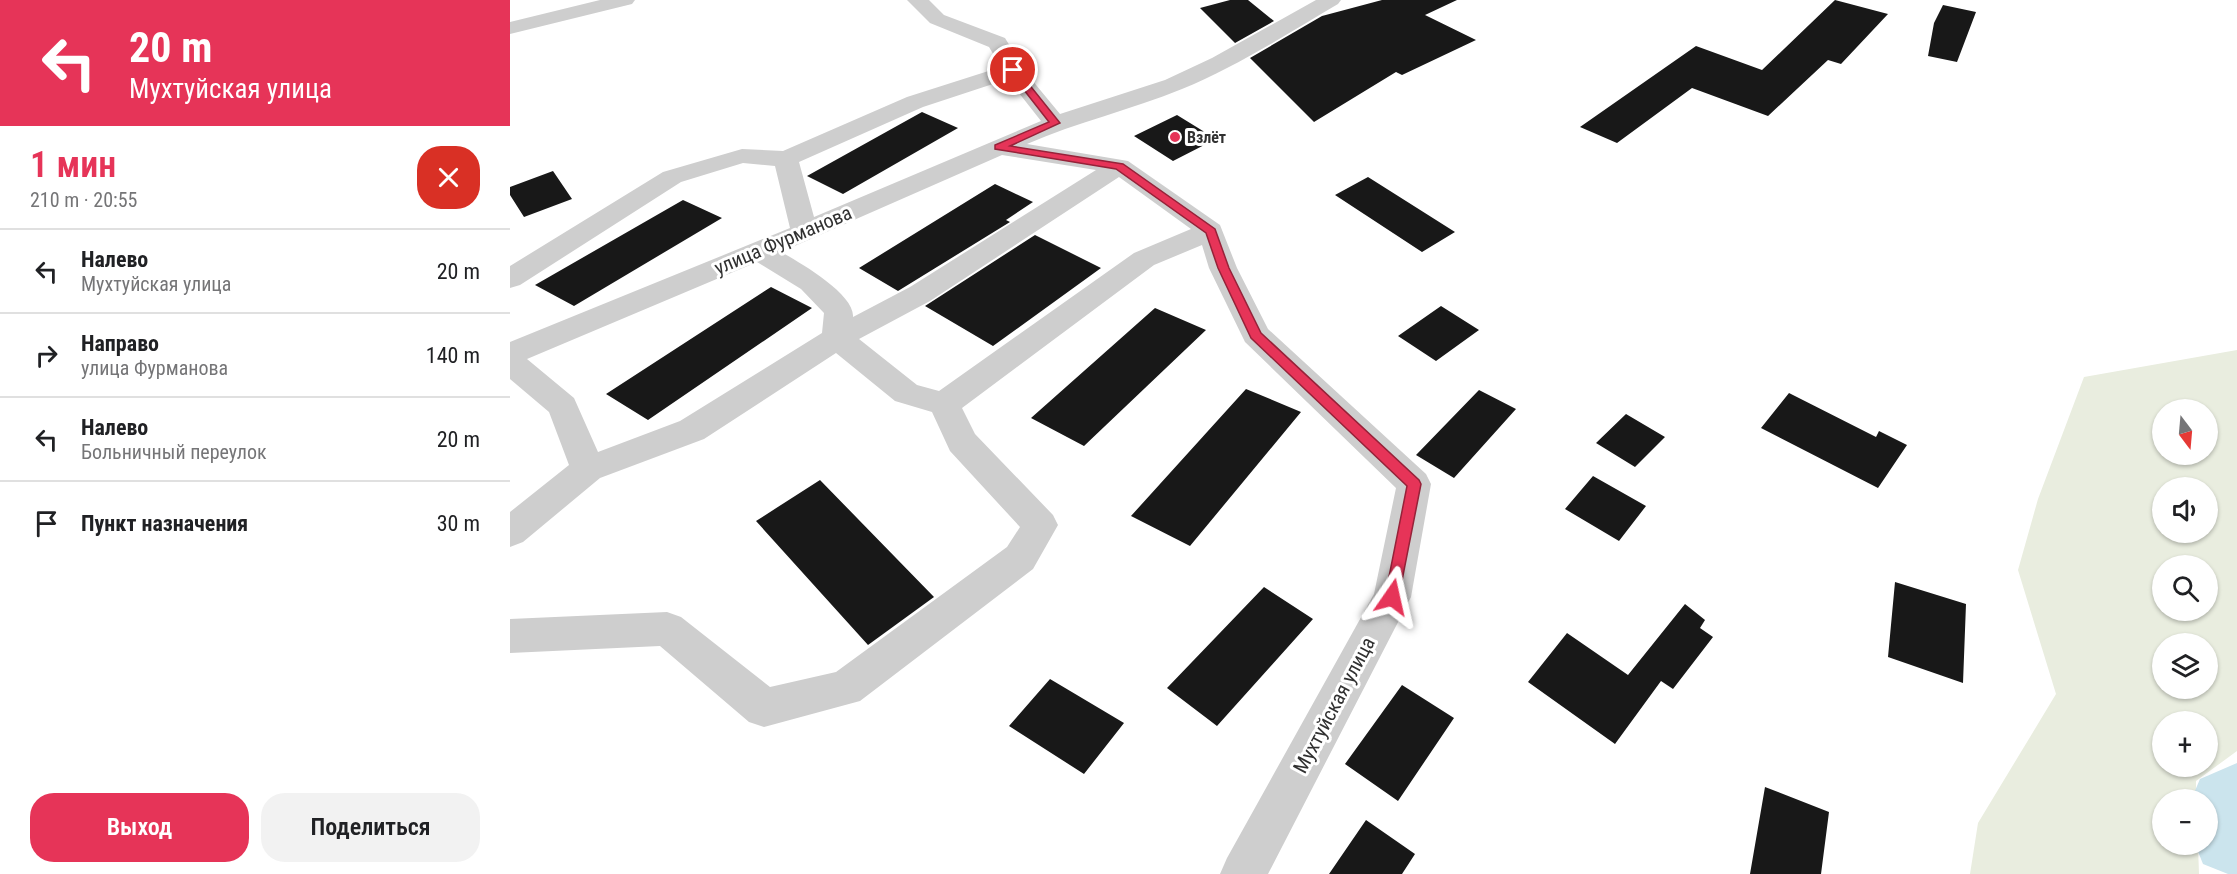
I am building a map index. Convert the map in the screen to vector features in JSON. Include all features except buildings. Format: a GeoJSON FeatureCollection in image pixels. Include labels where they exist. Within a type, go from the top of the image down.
{"type":"FeatureCollection","features":[{"type":"Feature","properties":{"kind":"street"},"geometry":{"type":"LineString","coordinates":[[510,28],[625,0]]}},
{"type":"Feature","properties":{"kind":"street"},"geometry":{"type":"LineString","coordinates":[[917,0],[937,19],[997,43],[1013,70],[1055,123]]}},
{"type":"Feature","properties":{"kind":"street","name":"улица Фурманова"},"geometry":{"type":"LineString","coordinates":[[510,354],[759,251],[1055,123],[1173,85],[1220,63],[1331,0]]}},
{"type":"Feature","properties":{"kind":"street"},"geometry":{"type":"LineString","coordinates":[[510,279],[672,177],[742,156],[786,159],[915,102],[1013,70]]}},
{"type":"Feature","properties":{"kind":"street"},"geometry":{"type":"LineString","coordinates":[[998,147],[1119,166],[1211,231]]}},
{"type":"Feature","properties":{"kind":"street"},"geometry":{"type":"LineString","coordinates":[[786,159],[804,231]]}},
{"type":"Feature","properties":{"kind":"street"},"geometry":{"type":"LineString","coordinates":[[510,532],[588,470],[692,430],[837,338],[920,294],[1119,166]]}},
{"type":"Feature","properties":{"kind":"street"},"geometry":{"type":"LineString","coordinates":[[944,404],[1144,259],[1211,231]]}},
{"type":"Feature","properties":{"kind":"street","name":"Мухтуйская улица"},"geometry":{"type":"LineString","coordinates":[[1211,231],[1223,268],[1256,335],[1414,484],[1392,597],[1243,874]]}},
{"type":"Feature","properties":{"kind":"street"},"geometry":{"type":"LineString","coordinates":[[759,251],[811,282],[839,311],[837,338]]}},
{"type":"Feature","properties":{"kind":"street"},"geometry":{"type":"LineString","coordinates":[[510,636],[667,629],[764,708],[846,688],[1020,558],[1040,525],[962,442],[944,404],[906,393],[837,338]]}},
{"type":"Feature","properties":{"kind":"street"},"geometry":{"type":"LineString","coordinates":[[510,363],[563,406],[588,470]]}},
{"type":"Feature","properties":{"kind":"shaded area"},"geometry":{"type":"Polygon","coordinates":[[[2237,350],[2237,751],[2218,765],[2218,711],[2152,711],[2152,777],[2201,777],[2196,781],[2196,789],[2152,789],[2152,855],[2198,855],[2199,874],[1970,874],[1978,823],[2056,694],[2018,570],[2038,499],[2084,377],[2237,350]]]}},
{"type":"Feature","properties":{"kind":"waterway"},"geometry":{"type":"LineString","coordinates":[[2237,810],[2233,812],[2237,830]]}},
{"type":"Feature","properties":{"kind":"place","name":"Взлёт"},"geometry":{"type":"Point","coordinates":[1175,137]}},
{"type":"Feature","properties":{"kind":"route"},"geometry":{"type":"LineString","coordinates":[[1013,70],[1055,123],[998,147],[1119,166],[1211,231],[1223,268],[1256,335],[1414,484],[1392,597]]}}]}
